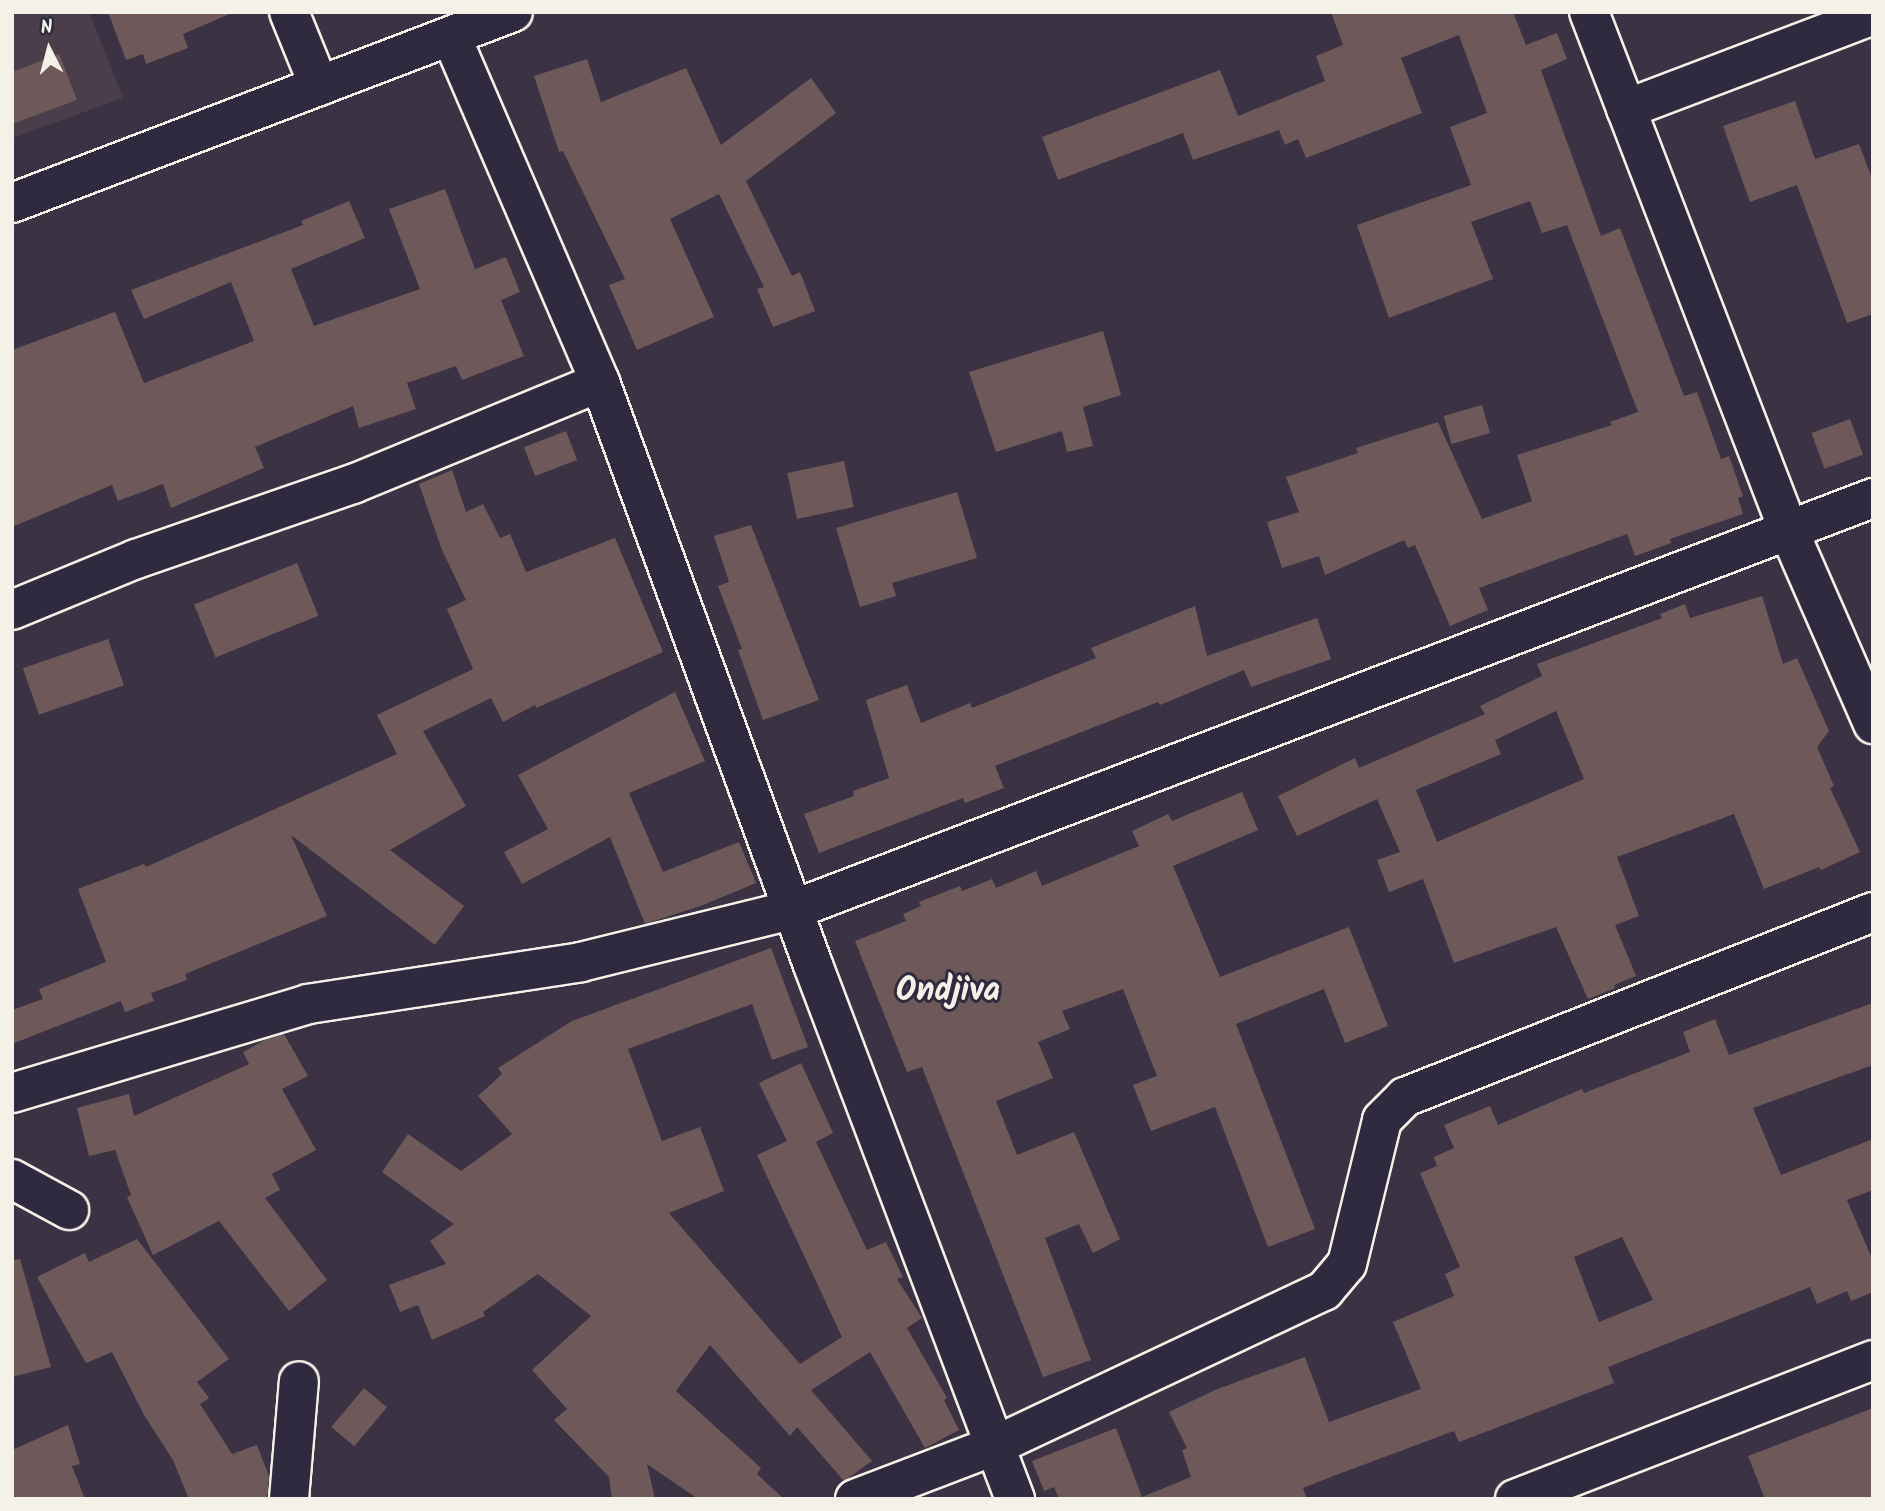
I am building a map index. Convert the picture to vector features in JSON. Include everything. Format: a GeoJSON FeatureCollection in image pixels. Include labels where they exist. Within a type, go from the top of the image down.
{"type":"FeatureCollection","features":[{"type":"Feature","properties":{"kind":"street"},"geometry":{"type":"LineString","coordinates":[[289,12],[319,86]]}},
{"type":"Feature","properties":{"kind":"street"},"geometry":{"type":"LineString","coordinates":[[12,203],[513,12]]}},
{"type":"Feature","properties":{"kind":"street"},"geometry":{"type":"LineString","coordinates":[[1590,12],[1788,529],[1873,724]]}},
{"type":"Feature","properties":{"kind":"street"},"geometry":{"type":"LineString","coordinates":[[1626,109],[1873,15]]}},
{"type":"Feature","properties":{"kind":"street"},"geometry":{"type":"LineString","coordinates":[[451,36],[600,382],[1015,1499]]}},
{"type":"Feature","properties":{"kind":"street"},"geometry":{"type":"LineString","coordinates":[[12,610],[136,559],[353,484],[600,382]]}},
{"type":"Feature","properties":{"kind":"street"},"geometry":{"type":"LineString","coordinates":[[12,1093],[307,1004],[581,962],[794,909],[1873,498]]}},
{"type":"Feature","properties":{"kind":"street"},"geometry":{"type":"LineString","coordinates":[[855,1499],[994,1446],[1324,1291],[1347,1264],[1382,1120],[1405,1097],[1873,912]]}},
{"type":"Feature","properties":{"kind":"street"},"geometry":{"type":"LineString","coordinates":[[12,1179],[69,1210]]}},
{"type":"Feature","properties":{"kind":"street"},"geometry":{"type":"LineString","coordinates":[[1515,1499],[1873,1360]]}},
{"type":"Feature","properties":{"kind":"street"},"geometry":{"type":"LineString","coordinates":[[289,1499],[299,1381]]}},
{"type":"Feature","properties":{"kind":"shaded area"},"geometry":{"type":"Polygon","coordinates":[[[12,12],[89,12],[123,98],[12,138],[12,12]]]}},
{"type":"Feature","properties":{"kind":"building"},"geometry":{"type":"Polygon","coordinates":[[[108,12],[234,12],[183,34],[188,48],[146,64],[143,54],[126,60],[108,12]]]}},
{"type":"Feature","properties":{"kind":"building"},"geometry":{"type":"Polygon","coordinates":[[[1331,12],[1513,12],[1526,45],[1557,33],[1567,59],[1541,70],[1601,236],[1620,228],[1684,396],[1697,392],[1721,459],[1729,456],[1743,496],[1738,498],[1743,514],[1670,539],[1671,543],[1635,556],[1627,534],[1479,588],[1488,610],[1450,626],[1415,545],[1408,548],[1404,540],[1325,575],[1319,556],[1282,568],[1267,522],[1299,512],[1286,477],[1358,453],[1356,448],[1438,422],[1482,519],[1532,501],[1517,455],[1612,425],[1610,422],[1638,412],[1567,225],[1542,233],[1530,201],[1471,222],[1493,279],[1389,318],[1357,225],[1471,185],[1450,127],[1487,113],[1459,35],[1401,58],[1422,113],[1306,158],[1298,139],[1285,145],[1279,130],[1193,160],[1183,133],[1058,180],[1042,137],[1220,70],[1238,116],[1325,81],[1316,56],[1343,45],[1331,12]]]}},
{"type":"Feature","properties":{"kind":"building"},"geometry":{"type":"Polygon","coordinates":[[[59,54],[77,100],[12,124],[12,72],[59,54]]]}},
{"type":"Feature","properties":{"kind":"building"},"geometry":{"type":"Polygon","coordinates":[[[587,59],[601,102],[686,68],[721,145],[811,78],[836,113],[746,181],[792,276],[800,272],[815,311],[773,327],[757,289],[764,287],[719,194],[670,219],[714,317],[637,350],[609,285],[625,279],[563,151],[559,152],[534,76],[587,59]]]}},
{"type":"Feature","properties":{"kind":"building"},"geometry":{"type":"Polygon","coordinates":[[[1795,101],[1815,159],[1859,144],[1873,181],[1873,314],[1847,323],[1797,185],[1750,202],[1723,126],[1795,101]]]}},
{"type":"Feature","properties":{"kind":"building"},"geometry":{"type":"Polygon","coordinates":[[[445,189],[475,269],[506,257],[520,292],[501,300],[524,356],[462,380],[456,366],[407,383],[416,409],[359,428],[353,406],[255,447],[264,468],[171,508],[163,484],[118,501],[112,485],[12,527],[12,350],[115,312],[144,383],[254,341],[231,282],[144,319],[131,290],[303,225],[301,221],[349,201],[365,238],[291,269],[314,326],[420,289],[389,209],[445,189]]]}},
{"type":"Feature","properties":{"kind":"building"},"geometry":{"type":"Polygon","coordinates":[[[1103,331],[1121,395],[1083,407],[1093,446],[1067,452],[1062,431],[996,452],[969,372],[1103,331]]]}},
{"type":"Feature","properties":{"kind":"building"},"geometry":{"type":"Polygon","coordinates":[[[1482,405],[1490,433],[1452,444],[1444,416],[1482,405]]]}},
{"type":"Feature","properties":{"kind":"building"},"geometry":{"type":"Polygon","coordinates":[[[1850,419],[1863,455],[1824,469],[1811,433],[1850,419]]]}},
{"type":"Feature","properties":{"kind":"building"},"geometry":{"type":"Polygon","coordinates":[[[566,431],[577,460],[535,476],[524,447],[566,431]]]}},
{"type":"Feature","properties":{"kind":"building"},"geometry":{"type":"Polygon","coordinates":[[[844,461],[854,507],[797,519],[787,473],[844,461]]]}},
{"type":"Feature","properties":{"kind":"building"},"geometry":{"type":"Polygon","coordinates":[[[452,470],[466,512],[483,504],[500,538],[510,534],[526,572],[615,538],[663,652],[536,708],[535,705],[503,722],[491,698],[423,731],[466,806],[390,850],[464,906],[435,945],[291,835],[327,916],[185,974],[187,980],[151,993],[154,1001],[125,1012],[121,1001],[12,1044],[12,1010],[43,999],[39,989],[106,962],[78,889],[144,864],[146,867],[397,754],[377,715],[473,669],[447,609],[466,600],[442,550],[419,484],[452,470]]]}},
{"type":"Feature","properties":{"kind":"building"},"geometry":{"type":"Polygon","coordinates":[[[957,492],[977,558],[892,583],[896,596],[860,607],[836,528],[957,492]]]}},
{"type":"Feature","properties":{"kind":"building"},"geometry":{"type":"Polygon","coordinates":[[[751,525],[819,700],[763,720],[738,650],[742,649],[718,586],[729,582],[714,536],[751,525]]]}},
{"type":"Feature","properties":{"kind":"building"},"geometry":{"type":"Polygon","coordinates":[[[297,563],[318,616],[215,657],[194,605],[297,563]]]}},
{"type":"Feature","properties":{"kind":"building"},"geometry":{"type":"Polygon","coordinates":[[[1762,596],[1783,664],[1797,658],[1829,731],[1817,747],[1834,786],[1830,788],[1860,852],[1821,870],[1819,867],[1764,889],[1734,814],[1617,857],[1639,916],[1615,925],[1636,976],[1588,999],[1556,927],[1454,963],[1423,879],[1389,892],[1377,860],[1400,852],[1377,799],[1297,836],[1278,796],[1355,758],[1359,768],[1485,714],[1480,706],[1542,676],[1537,664],[1662,618],[1660,614],[1685,604],[1690,618],[1762,596]],[[1556,711],[1495,740],[1501,754],[1416,790],[1437,842],[1584,779],[1556,711]]]}},
{"type":"Feature","properties":{"kind":"building"},"geometry":{"type":"Polygon","coordinates":[[[1195,606],[1207,656],[1317,618],[1331,659],[1251,687],[1244,670],[1160,705],[1158,702],[995,766],[1004,788],[965,803],[963,798],[819,853],[804,814],[854,796],[853,791],[889,778],[866,700],[907,685],[921,723],[970,703],[972,708],[1096,658],[1091,648],[1195,606]]]}},
{"type":"Feature","properties":{"kind":"building"},"geometry":{"type":"Polygon","coordinates":[[[108,639],[124,685],[39,715],[23,668],[108,639]]]}},
{"type":"Feature","properties":{"kind":"building"},"geometry":{"type":"Polygon","coordinates":[[[675,692],[705,761],[629,793],[663,872],[739,842],[756,883],[703,905],[645,924],[610,837],[522,884],[504,852],[548,829],[518,775],[675,692]]]}},
{"type":"Feature","properties":{"kind":"building"},"geometry":{"type":"Polygon","coordinates":[[[1242,792],[1258,830],[1173,866],[1220,977],[1349,927],[1388,1026],[1345,1043],[1324,989],[1236,1024],[1315,1229],[1268,1247],[1215,1107],[1151,1131],[1133,1085],[1157,1076],[1123,989],[1062,1011],[1070,1029],[1038,1042],[1053,1078],[996,1101],[1017,1155],[1074,1132],[1120,1239],[1093,1253],[1079,1224],[1045,1238],[1091,1360],[1043,1377],[922,1067],[907,1072],[855,941],[906,921],[903,914],[921,906],[919,902],[960,886],[962,891],[992,879],[996,888],[1036,871],[1042,886],[1139,846],[1132,831],[1168,814],[1172,821],[1242,792]]]}},
{"type":"Feature","properties":{"kind":"building"},"geometry":{"type":"Polygon","coordinates":[[[771,948],[808,1047],[772,1060],[752,1004],[628,1049],[662,1141],[700,1127],[724,1191],[669,1213],[800,1364],[842,1337],[757,1155],[787,1141],[759,1083],[801,1063],[833,1133],[816,1142],[867,1250],[886,1242],[903,1277],[897,1279],[922,1318],[907,1328],[947,1398],[944,1400],[959,1430],[925,1448],[870,1352],[811,1390],[872,1461],[844,1481],[797,1427],[790,1436],[710,1345],[676,1391],[761,1468],[757,1474],[784,1499],[698,1499],[647,1464],[655,1499],[612,1499],[609,1477],[554,1420],[567,1409],[532,1370],[591,1316],[538,1274],[483,1312],[485,1316],[432,1340],[418,1305],[400,1312],[389,1285],[446,1264],[430,1241],[454,1224],[382,1172],[408,1134],[461,1171],[512,1134],[478,1096],[502,1074],[498,1068],[572,1021],[771,948]]]}},
{"type":"Feature","properties":{"kind":"building"},"geometry":{"type":"Polygon","coordinates":[[[1873,1003],[1873,1065],[1753,1108],[1781,1175],[1873,1139],[1873,1190],[1847,1200],[1873,1261],[1873,1292],[1851,1301],[1847,1291],[1817,1304],[1810,1287],[1608,1367],[1614,1383],[1459,1442],[1454,1431],[1336,1475],[1303,1488],[1307,1499],[1059,1499],[1054,1487],[1044,1491],[1032,1461],[1116,1428],[1142,1497],[1191,1477],[1182,1450],[1187,1448],[1169,1412],[1215,1390],[1305,1357],[1329,1422],[1421,1389],[1393,1322],[1454,1296],[1445,1274],[1460,1267],[1420,1173],[1437,1166],[1434,1157],[1454,1148],[1444,1125],[1490,1106],[1498,1125],[1582,1089],[1584,1093],[1690,1052],[1683,1032],[1715,1019],[1729,1055],[1873,1003]],[[1622,1237],[1574,1257],[1599,1322],[1653,1300],[1622,1237]]]}},
{"type":"Feature","properties":{"kind":"building"},"geometry":{"type":"Polygon","coordinates":[[[284,1034],[308,1076],[282,1089],[316,1150],[272,1174],[280,1190],[265,1198],[327,1280],[289,1311],[219,1221],[153,1255],[127,1197],[131,1195],[115,1150],[89,1156],[77,1108],[129,1094],[134,1116],[249,1064],[243,1052],[265,1040],[284,1034]]]}},
{"type":"Feature","properties":{"kind":"building"},"geometry":{"type":"Polygon","coordinates":[[[137,1239],[229,1359],[197,1382],[209,1398],[200,1404],[232,1454],[257,1445],[269,1476],[267,1499],[189,1499],[173,1460],[144,1415],[112,1352],[86,1363],[37,1277],[85,1253],[89,1262],[137,1239]]]}},
{"type":"Feature","properties":{"kind":"building"},"geometry":{"type":"Polygon","coordinates":[[[20,1259],[51,1367],[12,1377],[12,1260],[20,1259]]]}},
{"type":"Feature","properties":{"kind":"building"},"geometry":{"type":"Polygon","coordinates":[[[364,1388],[387,1407],[354,1446],[331,1427],[364,1388]]]}},
{"type":"Feature","properties":{"kind":"building"},"geometry":{"type":"Polygon","coordinates":[[[1873,1408],[1873,1499],[1765,1499],[1748,1456],[1873,1408]]]}},
{"type":"Feature","properties":{"kind":"building"},"geometry":{"type":"Polygon","coordinates":[[[68,1425],[80,1464],[72,1466],[85,1499],[12,1499],[12,1450],[68,1425]]]}},
{"type":"Feature","properties":{"kind":"district","name":"Ondjiva"},"geometry":{"type":"Point","coordinates":[948,992]}}]}
